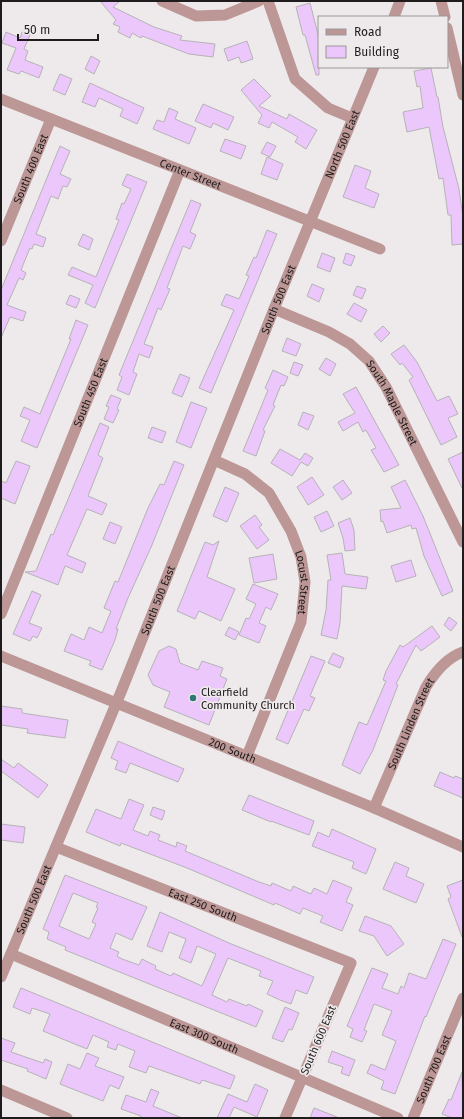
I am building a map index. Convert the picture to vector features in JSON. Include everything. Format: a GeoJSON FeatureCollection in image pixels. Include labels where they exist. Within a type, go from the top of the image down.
{"type":"FeatureCollection","features":[{"type":"Feature","properties":{"kind":"street"},"geometry":{"type":"LineString","coordinates":[[162,1],[196,16],[225,15],[259,1]]}},
{"type":"Feature","properties":{"kind":"street"},"geometry":{"type":"LineString","coordinates":[[268,1],[295,79],[328,108],[352,118]]}},
{"type":"Feature","properties":{"kind":"street"},"geometry":{"type":"LineString","coordinates":[[394,16],[400,1]]}},
{"type":"Feature","properties":{"kind":"street"},"geometry":{"type":"LineString","coordinates":[[441,1],[444,16]]}},
{"type":"Feature","properties":{"kind":"street"},"geometry":{"type":"LineString","coordinates":[[448,32],[463,95]]}},
{"type":"Feature","properties":{"kind":"street","name":"North 500 East"},"geometry":{"type":"LineString","coordinates":[[310,222],[374,68]]}},
{"type":"Feature","properties":{"kind":"street","name":"Center Street"},"geometry":{"type":"LineString","coordinates":[[1,99],[380,249]]}},
{"type":"Feature","properties":{"kind":"street","name":"South 400 East"},"geometry":{"type":"LineString","coordinates":[[1,241],[51,119]]}},
{"type":"Feature","properties":{"kind":"street","name":"South 450 East"},"geometry":{"type":"LineString","coordinates":[[1,614],[180,170]]}},
{"type":"Feature","properties":{"kind":"street","name":"South 500 East"},"geometry":{"type":"LineString","coordinates":[[1,977],[117,703],[310,222]]}},
{"type":"Feature","properties":{"kind":"street","name":"South Maple Street"},"geometry":{"type":"LineString","coordinates":[[274,309],[329,332],[350,344],[368,362],[386,387],[463,542]]}},
{"type":"Feature","properties":{"kind":"street","name":"Locust Street"},"geometry":{"type":"LineString","coordinates":[[214,460],[245,474],[269,493],[291,530],[301,557],[305,582],[301,622],[247,756]]}},
{"type":"Feature","properties":{"kind":"street","name":"South Linden Street"},"geometry":{"type":"LineString","coordinates":[[374,808],[426,686],[436,671],[455,655],[463,652]]}},
{"type":"Feature","properties":{"kind":"street","name":"200 South"},"geometry":{"type":"LineString","coordinates":[[1,656],[374,808],[463,847]]}},
{"type":"Feature","properties":{"kind":"street","name":"East 250 South"},"geometry":{"type":"LineString","coordinates":[[56,847],[351,963]]}},
{"type":"Feature","properties":{"kind":"street","name":"East 300 South"},"geometry":{"type":"LineString","coordinates":[[11,954],[398,1118]]}},
{"type":"Feature","properties":{"kind":"street","name":"South 600 East"},"geometry":{"type":"LineString","coordinates":[[285,1118],[351,963]]}},
{"type":"Feature","properties":{"kind":"street","name":"South 700 East"},"geometry":{"type":"LineString","coordinates":[[413,1118],[463,998]]}},
{"type":"Feature","properties":{"kind":"street"},"geometry":{"type":"LineString","coordinates":[[1,1090],[67,1118]]}},
{"type":"Feature","properties":{"kind":"building"},"geometry":{"type":"Polygon","coordinates":[[[100,1],[120,1],[113,7],[154,27],[182,36],[180,40],[215,44],[213,57],[189,54],[142,36],[141,38],[132,33],[130,38],[118,32],[120,27],[113,24],[116,20],[100,1]]]}},
{"type":"Feature","properties":{"kind":"building"},"geometry":{"type":"Polygon","coordinates":[[[310,3],[318,34],[319,75],[316,75],[296,7],[310,3]]]}},
{"type":"Feature","properties":{"kind":"building"},"geometry":{"type":"Polygon","coordinates":[[[6,32],[20,38],[22,32],[30,35],[24,49],[28,51],[25,60],[43,67],[39,78],[21,71],[19,74],[7,70],[16,48],[2,43],[6,32]]]}},
{"type":"Feature","properties":{"kind":"building"},"geometry":{"type":"Polygon","coordinates":[[[247,41],[253,59],[241,63],[239,57],[228,61],[224,49],[247,41]]]}},
{"type":"Feature","properties":{"kind":"building"},"geometry":{"type":"Polygon","coordinates":[[[91,56],[100,61],[94,74],[85,69],[91,56]]]}},
{"type":"Feature","properties":{"kind":"building"},"geometry":{"type":"Polygon","coordinates":[[[431,68],[443,127],[459,189],[463,217],[463,244],[452,245],[451,215],[448,215],[443,178],[439,179],[429,127],[407,132],[403,112],[423,108],[420,86],[417,87],[414,71],[431,68]]]}},
{"type":"Feature","properties":{"kind":"building"},"geometry":{"type":"Polygon","coordinates":[[[60,74],[72,79],[65,95],[53,90],[60,74]]]}},
{"type":"Feature","properties":{"kind":"building"},"geometry":{"type":"Polygon","coordinates":[[[254,79],[271,96],[259,106],[287,119],[289,114],[317,130],[306,149],[295,142],[298,137],[272,122],[269,128],[258,123],[262,115],[241,90],[254,79]]]}},
{"type":"Feature","properties":{"kind":"building"},"geometry":{"type":"Polygon","coordinates":[[[90,83],[144,108],[137,124],[120,116],[123,109],[99,98],[95,107],[82,102],[90,83]]]}},
{"type":"Feature","properties":{"kind":"building"},"geometry":{"type":"Polygon","coordinates":[[[203,104],[234,117],[228,130],[213,123],[211,128],[195,121],[203,104]]]}},
{"type":"Feature","properties":{"kind":"building"},"geometry":{"type":"Polygon","coordinates":[[[169,108],[178,112],[175,119],[196,128],[189,144],[153,129],[157,120],[164,122],[169,108]]]}},
{"type":"Feature","properties":{"kind":"building"},"geometry":{"type":"Polygon","coordinates":[[[225,139],[246,146],[241,159],[220,151],[225,139]]]}},
{"type":"Feature","properties":{"kind":"building"},"geometry":{"type":"Polygon","coordinates":[[[267,142],[276,146],[270,157],[261,153],[267,142]]]}},
{"type":"Feature","properties":{"kind":"building"},"geometry":{"type":"Polygon","coordinates":[[[60,146],[70,151],[60,174],[71,179],[67,187],[63,186],[58,199],[51,196],[36,234],[46,238],[43,247],[34,244],[32,249],[30,248],[21,270],[26,273],[23,280],[19,278],[7,305],[26,312],[23,321],[10,317],[1,338],[1,290],[60,146]]]}},
{"type":"Feature","properties":{"kind":"building"},"geometry":{"type":"Polygon","coordinates":[[[267,157],[283,164],[277,180],[261,174],[267,157]]]}},
{"type":"Feature","properties":{"kind":"building"},"geometry":{"type":"Polygon","coordinates":[[[355,165],[371,171],[365,188],[379,194],[374,208],[343,197],[355,165]]]}},
{"type":"Feature","properties":{"kind":"building"},"geometry":{"type":"Polygon","coordinates":[[[127,174],[147,182],[95,308],[85,303],[93,285],[68,275],[72,267],[96,277],[119,220],[116,219],[122,203],[124,204],[131,189],[122,185],[127,174]]]}},
{"type":"Feature","properties":{"kind":"building"},"geometry":{"type":"Polygon","coordinates":[[[191,200],[201,204],[190,232],[196,235],[190,249],[183,246],[167,288],[170,289],[161,310],[158,308],[144,344],[153,347],[149,358],[139,354],[133,372],[137,374],[129,395],[117,390],[122,377],[119,375],[191,200]]]}},
{"type":"Feature","properties":{"kind":"building"},"geometry":{"type":"Polygon","coordinates":[[[267,230],[277,234],[211,393],[199,388],[234,310],[221,305],[226,294],[239,299],[249,276],[246,275],[254,257],[256,258],[267,230]]]}},
{"type":"Feature","properties":{"kind":"building"},"geometry":{"type":"Polygon","coordinates":[[[83,234],[93,239],[89,250],[78,245],[83,234]]]}},
{"type":"Feature","properties":{"kind":"building"},"geometry":{"type":"Polygon","coordinates":[[[322,253],[335,258],[330,272],[317,267],[322,253]]]}},
{"type":"Feature","properties":{"kind":"building"},"geometry":{"type":"Polygon","coordinates":[[[346,253],[355,256],[351,266],[343,263],[346,253]]]}},
{"type":"Feature","properties":{"kind":"building"},"geometry":{"type":"Polygon","coordinates":[[[312,284],[324,289],[319,302],[307,296],[312,284]]]}},
{"type":"Feature","properties":{"kind":"building"},"geometry":{"type":"Polygon","coordinates":[[[357,286],[366,289],[362,299],[353,295],[357,286]]]}},
{"type":"Feature","properties":{"kind":"building"},"geometry":{"type":"Polygon","coordinates":[[[70,295],[80,299],[76,308],[66,304],[70,295]]]}},
{"type":"Feature","properties":{"kind":"building"},"geometry":{"type":"Polygon","coordinates":[[[354,303],[367,310],[361,322],[347,314],[354,303]]]}},
{"type":"Feature","properties":{"kind":"building"},"geometry":{"type":"Polygon","coordinates":[[[76,320],[88,325],[37,448],[21,441],[30,420],[20,416],[24,407],[40,414],[71,339],[69,339],[76,320]]]}},
{"type":"Feature","properties":{"kind":"building"},"geometry":{"type":"Polygon","coordinates":[[[383,326],[390,333],[381,342],[374,334],[383,326]]]}},
{"type":"Feature","properties":{"kind":"building"},"geometry":{"type":"Polygon","coordinates":[[[287,338],[301,344],[296,356],[282,351],[287,338]]]}},
{"type":"Feature","properties":{"kind":"building"},"geometry":{"type":"Polygon","coordinates":[[[404,345],[417,362],[437,401],[449,396],[458,414],[448,418],[457,437],[441,445],[409,380],[413,377],[402,363],[400,365],[391,354],[404,345]]]}},
{"type":"Feature","properties":{"kind":"building"},"geometry":{"type":"Polygon","coordinates":[[[326,358],[336,364],[330,376],[319,369],[326,358]]]}},
{"type":"Feature","properties":{"kind":"building"},"geometry":{"type":"Polygon","coordinates":[[[294,362],[303,365],[298,376],[290,373],[294,362]]]}},
{"type":"Feature","properties":{"kind":"building"},"geometry":{"type":"Polygon","coordinates":[[[273,370],[288,377],[284,386],[281,385],[273,405],[275,406],[263,430],[265,431],[256,456],[243,451],[268,390],[265,388],[273,370]]]}},
{"type":"Feature","properties":{"kind":"building"},"geometry":{"type":"Polygon","coordinates":[[[180,374],[190,378],[182,397],[172,393],[180,374]]]}},
{"type":"Feature","properties":{"kind":"building"},"geometry":{"type":"Polygon","coordinates":[[[356,387],[399,465],[384,472],[371,450],[376,448],[366,430],[363,432],[358,422],[343,431],[338,422],[355,413],[343,394],[356,387]]]}},
{"type":"Feature","properties":{"kind":"building"},"geometry":{"type":"Polygon","coordinates":[[[111,395],[121,399],[117,409],[119,410],[113,423],[104,419],[109,407],[106,406],[111,395]]]}},
{"type":"Feature","properties":{"kind":"building"},"geometry":{"type":"Polygon","coordinates":[[[191,402],[207,408],[191,448],[176,442],[191,402]]]}},
{"type":"Feature","properties":{"kind":"building"},"geometry":{"type":"Polygon","coordinates":[[[303,412],[314,416],[308,430],[298,425],[303,412]]]}},
{"type":"Feature","properties":{"kind":"building"},"geometry":{"type":"Polygon","coordinates":[[[100,423],[109,427],[98,455],[103,458],[88,496],[107,504],[102,515],[87,509],[67,555],[86,563],[82,573],[65,566],[58,585],[25,572],[36,571],[51,534],[53,535],[100,423]]]}},
{"type":"Feature","properties":{"kind":"building"},"geometry":{"type":"Polygon","coordinates":[[[152,427],[166,432],[162,443],[148,438],[152,427]]]}},
{"type":"Feature","properties":{"kind":"building"},"geometry":{"type":"Polygon","coordinates":[[[280,449],[300,460],[305,453],[313,458],[308,466],[301,462],[292,476],[271,463],[280,449]]]}},
{"type":"Feature","properties":{"kind":"building"},"geometry":{"type":"Polygon","coordinates":[[[463,452],[463,490],[448,459],[463,452]]]}},
{"type":"Feature","properties":{"kind":"building"},"geometry":{"type":"Polygon","coordinates":[[[16,461],[30,466],[15,504],[1,498],[1,481],[6,483],[16,461]]]}},
{"type":"Feature","properties":{"kind":"building"},"geometry":{"type":"Polygon","coordinates":[[[174,461],[184,465],[152,545],[128,598],[116,629],[118,629],[115,640],[102,670],[89,665],[91,661],[64,651],[71,634],[84,640],[89,627],[102,633],[111,611],[104,608],[115,581],[118,582],[148,508],[160,484],[164,485],[174,461]]]}},
{"type":"Feature","properties":{"kind":"building"},"geometry":{"type":"Polygon","coordinates":[[[312,477],[324,495],[308,505],[297,487],[312,477]]]}},
{"type":"Feature","properties":{"kind":"building"},"geometry":{"type":"Polygon","coordinates":[[[343,480],[352,493],[342,500],[333,487],[343,480]]]}},
{"type":"Feature","properties":{"kind":"building"},"geometry":{"type":"Polygon","coordinates":[[[405,480],[423,516],[453,591],[442,596],[424,556],[416,528],[412,529],[411,525],[387,533],[383,521],[381,522],[380,510],[401,508],[391,487],[405,480]]]}},
{"type":"Feature","properties":{"kind":"building"},"geometry":{"type":"Polygon","coordinates":[[[225,487],[239,493],[227,522],[213,516],[225,487]]]}},
{"type":"Feature","properties":{"kind":"building"},"geometry":{"type":"Polygon","coordinates":[[[327,511],[334,526],[321,532],[314,517],[327,511]]]}},
{"type":"Feature","properties":{"kind":"building"},"geometry":{"type":"Polygon","coordinates":[[[255,515],[262,525],[259,527],[269,540],[257,549],[240,526],[255,515]]]}},
{"type":"Feature","properties":{"kind":"building"},"geometry":{"type":"Polygon","coordinates":[[[350,518],[354,530],[355,550],[345,551],[343,538],[338,523],[350,518]]]}},
{"type":"Feature","properties":{"kind":"building"},"geometry":{"type":"Polygon","coordinates":[[[110,522],[122,527],[115,544],[103,539],[110,522]]]}},
{"type":"Feature","properties":{"kind":"building"},"geometry":{"type":"Polygon","coordinates":[[[219,541],[207,577],[235,589],[221,621],[199,611],[195,619],[177,611],[205,542],[213,545],[219,541]]]}},
{"type":"Feature","properties":{"kind":"building"},"geometry":{"type":"Polygon","coordinates":[[[342,553],[345,574],[368,577],[366,589],[342,586],[340,623],[337,639],[321,635],[326,610],[328,580],[331,580],[327,555],[342,553]]]}},
{"type":"Feature","properties":{"kind":"building"},"geometry":{"type":"Polygon","coordinates":[[[273,554],[277,579],[254,583],[249,558],[273,554]]]}},
{"type":"Feature","properties":{"kind":"building"},"geometry":{"type":"Polygon","coordinates":[[[411,560],[416,576],[396,582],[391,566],[411,560]]]}},
{"type":"Feature","properties":{"kind":"building"},"geometry":{"type":"Polygon","coordinates":[[[253,584],[278,594],[271,610],[266,607],[259,623],[266,626],[259,643],[239,635],[246,618],[249,619],[256,604],[246,599],[253,584]]]}},
{"type":"Feature","properties":{"kind":"building"},"geometry":{"type":"Polygon","coordinates":[[[32,591],[41,595],[29,623],[42,628],[37,638],[33,636],[30,641],[13,634],[32,591]]]}},
{"type":"Feature","properties":{"kind":"building"},"geometry":{"type":"Polygon","coordinates":[[[449,617],[457,623],[451,631],[444,625],[449,617]]]}},
{"type":"Feature","properties":{"kind":"building"},"geometry":{"type":"Polygon","coordinates":[[[432,626],[440,637],[421,651],[416,645],[396,684],[398,685],[373,750],[360,774],[342,765],[359,722],[367,725],[386,681],[383,680],[386,671],[400,645],[403,647],[432,626]]]}},
{"type":"Feature","properties":{"kind":"building"},"geometry":{"type":"Polygon","coordinates":[[[229,627],[239,632],[235,640],[225,635],[229,627]]]}},
{"type":"Feature","properties":{"kind":"building"},"geometry":{"type":"Polygon","coordinates":[[[169,646],[176,649],[180,663],[198,670],[202,661],[223,668],[220,676],[227,679],[209,725],[164,707],[170,692],[153,685],[148,675],[159,651],[169,646]]]}},
{"type":"Feature","properties":{"kind":"building"},"geometry":{"type":"Polygon","coordinates":[[[333,653],[344,658],[340,668],[328,663],[333,653]]]}},
{"type":"Feature","properties":{"kind":"building"},"geometry":{"type":"Polygon","coordinates":[[[311,656],[325,661],[310,696],[315,698],[309,711],[304,709],[288,744],[276,739],[311,656]]]}},
{"type":"Feature","properties":{"kind":"building"},"geometry":{"type":"Polygon","coordinates":[[[1,706],[22,709],[22,713],[68,720],[65,738],[27,733],[28,729],[1,725],[1,706]]]}},
{"type":"Feature","properties":{"kind":"building"},"geometry":{"type":"Polygon","coordinates":[[[118,741],[184,769],[178,782],[130,763],[126,773],[115,769],[118,761],[111,758],[118,741]]]}},
{"type":"Feature","properties":{"kind":"building"},"geometry":{"type":"Polygon","coordinates":[[[1,759],[14,768],[18,763],[48,785],[38,798],[1,771],[1,759]]]}},
{"type":"Feature","properties":{"kind":"building"},"geometry":{"type":"Polygon","coordinates":[[[440,772],[454,778],[455,776],[463,779],[463,798],[434,786],[440,772]]]}},
{"type":"Feature","properties":{"kind":"building"},"geometry":{"type":"Polygon","coordinates":[[[249,795],[314,821],[309,835],[242,810],[249,795]]]}},
{"type":"Feature","properties":{"kind":"building"},"geometry":{"type":"Polygon","coordinates":[[[129,799],[144,805],[133,830],[148,836],[150,831],[160,835],[158,840],[176,847],[177,842],[187,846],[185,851],[259,882],[271,886],[272,883],[291,891],[293,886],[311,894],[314,888],[327,894],[333,880],[352,888],[346,902],[353,905],[342,931],[320,922],[323,916],[303,908],[300,914],[275,903],[274,905],[187,868],[121,843],[120,846],[86,832],[96,809],[121,819],[129,799]]]}},
{"type":"Feature","properties":{"kind":"building"},"geometry":{"type":"Polygon","coordinates":[[[153,807],[165,811],[162,820],[150,815],[153,807]]]}},
{"type":"Feature","properties":{"kind":"building"},"geometry":{"type":"Polygon","coordinates":[[[1,824],[25,827],[23,843],[1,840],[1,824]]]}},
{"type":"Feature","properties":{"kind":"building"},"geometry":{"type":"Polygon","coordinates":[[[332,829],[376,849],[366,874],[352,868],[354,862],[312,846],[318,832],[329,837],[332,829]]]}},
{"type":"Feature","properties":{"kind":"building"},"geometry":{"type":"Polygon","coordinates":[[[395,862],[409,868],[406,876],[424,884],[416,903],[383,889],[395,862]]]}},
{"type":"Feature","properties":{"kind":"building"},"geometry":{"type":"Polygon","coordinates":[[[65,875],[147,907],[132,940],[116,933],[110,948],[119,952],[117,956],[122,959],[139,965],[142,959],[156,966],[155,969],[171,976],[173,973],[202,986],[216,954],[197,946],[191,963],[179,958],[186,939],[169,932],[162,952],[147,946],[160,912],[229,943],[314,977],[307,994],[296,990],[291,1004],[267,994],[273,981],[259,976],[261,971],[228,958],[212,995],[227,1002],[229,999],[247,1006],[248,1004],[263,1011],[256,1027],[65,950],[66,947],[47,939],[49,932],[43,929],[65,875]],[[73,893],[59,926],[89,939],[96,924],[92,922],[98,908],[96,907],[98,903],[73,893]]]}},
{"type":"Feature","properties":{"kind":"building"},"geometry":{"type":"Polygon","coordinates":[[[463,880],[462,937],[448,899],[451,897],[447,886],[463,880]]]}},
{"type":"Feature","properties":{"kind":"building"},"geometry":{"type":"Polygon","coordinates":[[[365,916],[391,926],[404,944],[387,956],[374,936],[359,931],[365,916]]]}},
{"type":"Feature","properties":{"kind":"building"},"geometry":{"type":"Polygon","coordinates":[[[443,939],[456,944],[426,1017],[425,1016],[395,1094],[381,1089],[384,1081],[367,1073],[371,1064],[385,1070],[396,1041],[382,1035],[392,1011],[374,1004],[364,1030],[367,1031],[362,1042],[350,1037],[353,1029],[347,1026],[372,968],[388,974],[382,988],[398,994],[401,986],[404,988],[409,973],[426,979],[443,939]]]}},
{"type":"Feature","properties":{"kind":"building"},"geometry":{"type":"Polygon","coordinates":[[[21,988],[235,1076],[230,1089],[202,1080],[200,1084],[149,1066],[146,1073],[129,1067],[135,1051],[118,1044],[116,1050],[107,1047],[109,1042],[93,1035],[87,1049],[43,1031],[50,1014],[32,1008],[30,1014],[13,1007],[21,988]]]}},
{"type":"Feature","properties":{"kind":"building"},"geometry":{"type":"Polygon","coordinates":[[[285,1007],[299,1013],[292,1030],[289,1029],[283,1042],[272,1038],[285,1007]]]}},
{"type":"Feature","properties":{"kind":"building"},"geometry":{"type":"Polygon","coordinates":[[[1,1038],[15,1043],[11,1052],[43,1063],[45,1059],[52,1062],[46,1079],[27,1071],[28,1069],[1,1060],[1,1038]]]}},
{"type":"Feature","properties":{"kind":"building"},"geometry":{"type":"Polygon","coordinates":[[[332,1051],[355,1060],[349,1076],[341,1073],[343,1067],[328,1062],[332,1051]]]}},
{"type":"Feature","properties":{"kind":"building"},"geometry":{"type":"Polygon","coordinates":[[[87,1053],[99,1058],[95,1066],[124,1077],[119,1089],[110,1085],[103,1101],[60,1084],[68,1064],[80,1069],[87,1053]]]}},
{"type":"Feature","properties":{"kind":"building"},"geometry":{"type":"Polygon","coordinates":[[[462,1072],[463,1118],[452,1118],[442,1114],[449,1099],[451,1100],[462,1072]]]}},
{"type":"Feature","properties":{"kind":"building"},"geometry":{"type":"Polygon","coordinates":[[[255,1084],[268,1090],[257,1117],[234,1107],[229,1118],[217,1118],[228,1094],[247,1102],[255,1084]]]}},
{"type":"Feature","properties":{"kind":"building"},"geometry":{"type":"Polygon","coordinates":[[[151,1089],[159,1092],[153,1106],[182,1118],[140,1118],[141,1116],[121,1109],[126,1095],[146,1102],[151,1089]]]}},
{"type":"Feature","properties":{"kind":"building"},"geometry":{"type":"Polygon","coordinates":[[[314,1108],[337,1117],[337,1118],[310,1118],[314,1108]]]}},
{"type":"Feature","properties":{"kind":"place","name":"Clearfield Community Church"},"geometry":{"type":"Point","coordinates":[193,698]}}]}
